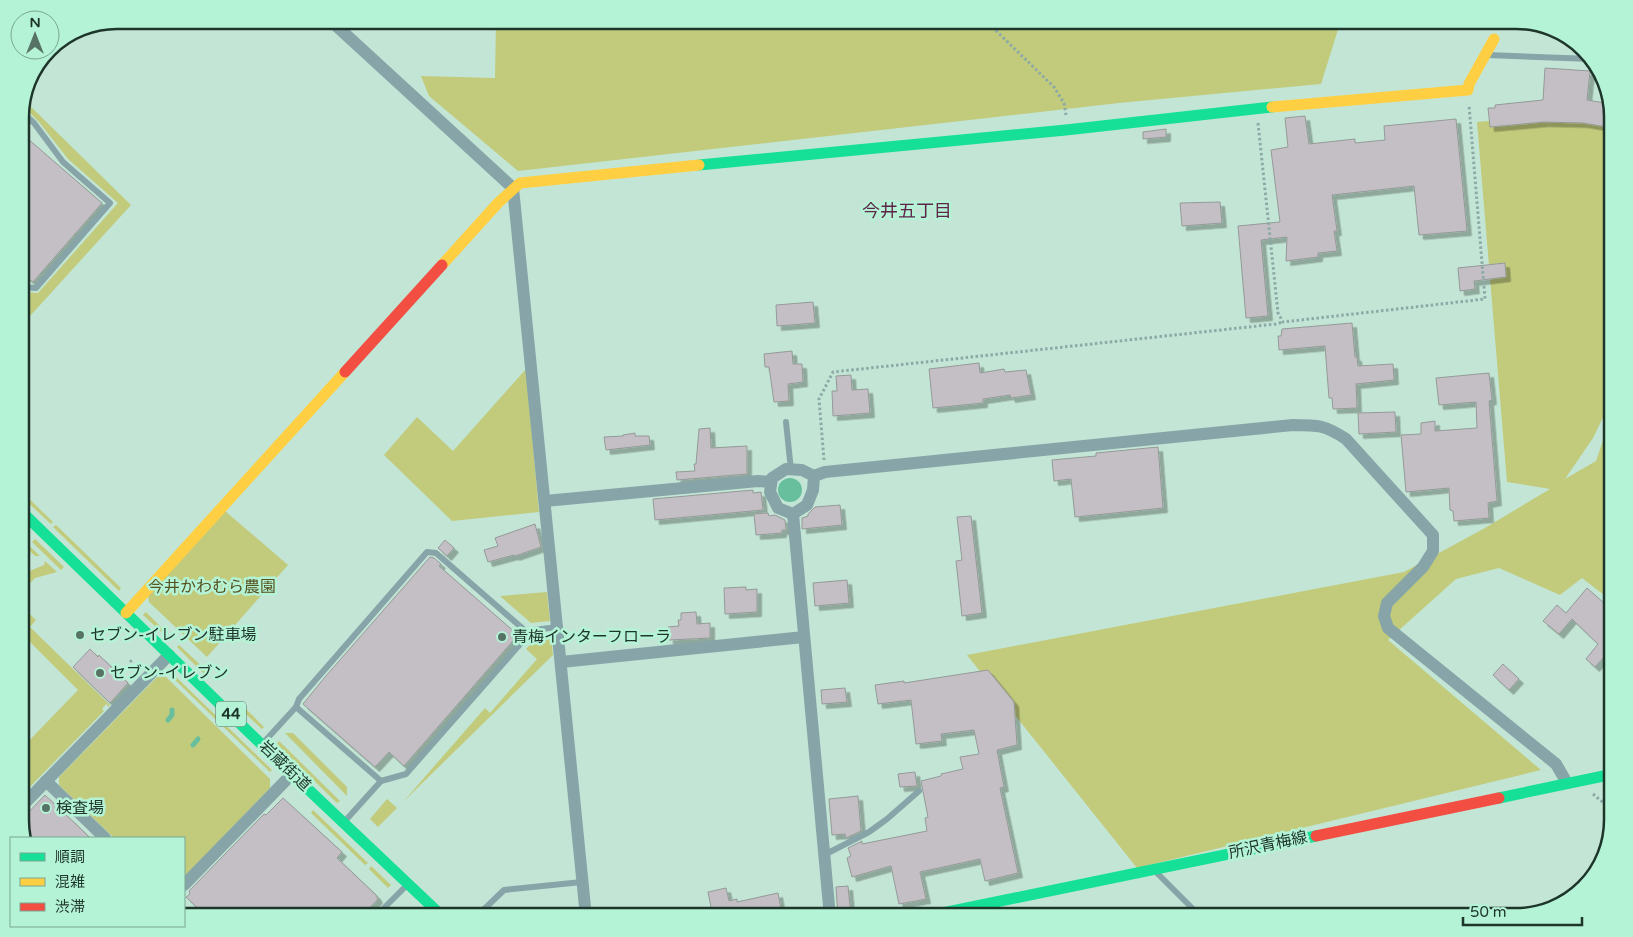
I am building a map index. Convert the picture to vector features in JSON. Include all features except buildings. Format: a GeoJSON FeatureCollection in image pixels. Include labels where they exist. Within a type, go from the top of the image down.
{"type":"FeatureCollection","features":[{"type":"Feature","properties":{"kind":"street"},"geometry":{"type":"LineString","coordinates":[[340,29],[513,188],[585,908]]}},
{"type":"Feature","properties":{"kind":"street"},"geometry":{"type":"LineString","coordinates":[[126,613],[513,188],[520,183],[1066,130],[1257,108],[1468,90],[1469,84],[1494,39]]}},
{"type":"Feature","properties":{"kind":"street"},"geometry":{"type":"LineString","coordinates":[[793,514],[778,508],[770,492],[772,478],[786,470],[802,470],[820,474],[1294,425],[1315,424],[1331,429],[1346,439],[1433,535],[1433,551],[1423,567],[1387,603],[1384,616],[1388,628],[1556,764],[1567,783]]}},
{"type":"Feature","properties":{"kind":"street"},"geometry":{"type":"LineString","coordinates":[[793,514],[807,505],[820,474]]}},
{"type":"Feature","properties":{"kind":"street"},"geometry":{"type":"LineString","coordinates":[[545,501],[758,481],[771,482]]}},
{"type":"Feature","properties":{"kind":"street"},"geometry":{"type":"LineString","coordinates":[[793,514],[829,908]]}},
{"type":"Feature","properties":{"kind":"street","name":"岩蔵街道"},"geometry":{"type":"LineString","coordinates":[[29,519],[292,774],[433,908]]}},
{"type":"Feature","properties":{"kind":"street"},"geometry":{"type":"LineString","coordinates":[[561,662],[804,637]]}},
{"type":"Feature","properties":{"kind":"street"},"geometry":{"type":"LineString","coordinates":[[29,799],[169,655]]}},
{"type":"Feature","properties":{"kind":"street"},"geometry":{"type":"LineString","coordinates":[[185,884],[292,774]]}},
{"type":"Feature","properties":{"kind":"street","name":"所沢青梅線"},"geometry":{"type":"LineString","coordinates":[[966,908],[1604,776]]}},
{"type":"Feature","properties":{"kind":"street"},"geometry":{"type":"LineString","coordinates":[[46,781],[104,837]]}},
{"type":"Feature","properties":{"kind":"lane"},"geometry":{"type":"LineString","coordinates":[[1486,55],[1582,59]]}},
{"type":"Feature","properties":{"kind":"lane"},"geometry":{"type":"LineString","coordinates":[[29,118],[63,162],[110,203],[36,288],[29,287]]}},
{"type":"Feature","properties":{"kind":"lane"},"geometry":{"type":"LineString","coordinates":[[786,422],[792,470]]}},
{"type":"Feature","properties":{"kind":"lane"},"geometry":{"type":"LineString","coordinates":[[262,744],[296,707],[299,699],[428,552],[436,553],[529,634]]}},
{"type":"Feature","properties":{"kind":"lane"},"geometry":{"type":"LineString","coordinates":[[343,823],[381,781],[406,774],[529,634],[534,630],[557,627]]}},
{"type":"Feature","properties":{"kind":"lane"},"geometry":{"type":"LineString","coordinates":[[296,707],[381,781]]}},
{"type":"Feature","properties":{"kind":"lane"},"geometry":{"type":"LineString","coordinates":[[824,855],[869,832],[919,792]]}},
{"type":"Feature","properties":{"kind":"lane"},"geometry":{"type":"LineString","coordinates":[[1153,869],[1192,908]]}},
{"type":"Feature","properties":{"kind":"lane"},"geometry":{"type":"LineString","coordinates":[[485,908],[504,890],[582,882]]}},
{"type":"Feature","properties":{"kind":"lane"},"geometry":{"type":"LineString","coordinates":[[384,908],[408,884]]}},
{"type":"Feature","properties":{"kind":"path"},"geometry":{"type":"LineString","coordinates":[[994,29],[1054,87],[1066,110],[1066,130]]}},
{"type":"Feature","properties":{"kind":"path"},"geometry":{"type":"LineString","coordinates":[[820,474],[819,399],[833,372],[1276,324],[1485,299],[1468,90]]}},
{"type":"Feature","properties":{"kind":"path"},"geometry":{"type":"LineString","coordinates":[[1257,108],[1278,313],[1283,322]]}},
{"type":"Feature","properties":{"kind":"path"},"geometry":{"type":"LineString","coordinates":[[1583,780],[1585,788],[1604,804]]}},
{"type":"Feature","properties":{"kind":"green space"},"geometry":{"type":"Polygon","coordinates":[[[496,29],[1338,29],[1321,84],[1119,103],[518,171],[429,96],[421,76],[495,78],[496,29]]]}},
{"type":"Feature","properties":{"kind":"green space"},"geometry":{"type":"Polygon","coordinates":[[[30,106],[131,205],[29,317],[29,292],[38,293],[118,203],[68,159],[29,112],[30,106]]]}},
{"type":"Feature","properties":{"kind":"green space"},"geometry":{"type":"Polygon","coordinates":[[[1535,117],[1589,122],[1604,126],[1604,415],[1593,438],[1565,479],[1596,461],[1604,437],[1604,595],[1582,578],[1560,595],[1499,568],[1456,579],[1388,640],[1541,770],[1137,868],[967,655],[1404,572],[1485,528],[1550,489],[1507,482],[1477,122],[1535,117]]]}},
{"type":"Feature","properties":{"kind":"green space"},"geometry":{"type":"Polygon","coordinates":[[[526,369],[539,512],[452,521],[384,455],[417,417],[453,451],[526,369]]]}},
{"type":"Feature","properties":{"kind":"green space"},"geometry":{"type":"Polygon","coordinates":[[[29,499],[53,522],[51,524],[29,503],[29,499]]]}},
{"type":"Feature","properties":{"kind":"green space","name":"今井かわむら農園"},"geometry":{"type":"Polygon","coordinates":[[[225,511],[288,565],[207,657],[149,602],[148,595],[225,511]]]}},
{"type":"Feature","properties":{"kind":"green space"},"geometry":{"type":"Polygon","coordinates":[[[56,525],[121,588],[119,591],[53,527],[56,525]]]}},
{"type":"Feature","properties":{"kind":"green space"},"geometry":{"type":"Polygon","coordinates":[[[35,539],[64,567],[61,570],[32,542],[35,539]]]}},
{"type":"Feature","properties":{"kind":"green space"},"geometry":{"type":"Polygon","coordinates":[[[29,546],[40,556],[35,556],[29,550],[29,546]]]}},
{"type":"Feature","properties":{"kind":"green space"},"geometry":{"type":"Polygon","coordinates":[[[45,561],[57,572],[35,578],[29,584],[29,571],[44,565],[45,561]]]}},
{"type":"Feature","properties":{"kind":"green space"},"geometry":{"type":"Polygon","coordinates":[[[547,592],[550,621],[531,623],[500,596],[547,592]]]}},
{"type":"Feature","properties":{"kind":"green space"},"geometry":{"type":"Polygon","coordinates":[[[146,612],[170,636],[168,638],[143,615],[146,612]]]}},
{"type":"Feature","properties":{"kind":"green space"},"geometry":{"type":"Polygon","coordinates":[[[29,613],[36,620],[30,627],[110,705],[109,707],[106,704],[102,709],[104,711],[29,788],[29,741],[78,690],[29,641],[29,613]]]}},
{"type":"Feature","properties":{"kind":"green space"},"geometry":{"type":"Polygon","coordinates":[[[550,635],[553,655],[403,802],[485,708],[490,713],[537,659],[526,649],[538,636],[550,635]]]}},
{"type":"Feature","properties":{"kind":"green space"},"geometry":{"type":"Polygon","coordinates":[[[179,645],[208,672],[205,675],[177,647],[179,645]]]}},
{"type":"Feature","properties":{"kind":"green space"},"geometry":{"type":"Polygon","coordinates":[[[173,674],[272,770],[270,772],[171,676],[173,674]]]}},
{"type":"Feature","properties":{"kind":"green space"},"geometry":{"type":"Polygon","coordinates":[[[157,677],[166,677],[270,779],[270,788],[185,876],[185,837],[113,837],[59,785],[59,777],[157,677]]]}},
{"type":"Feature","properties":{"kind":"green space"},"geometry":{"type":"Polygon","coordinates":[[[239,702],[264,727],[262,729],[236,705],[239,702]]]}},
{"type":"Feature","properties":{"kind":"green space"},"geometry":{"type":"Polygon","coordinates":[[[285,733],[293,733],[347,787],[347,796],[285,733]]]}},
{"type":"Feature","properties":{"kind":"green space"},"geometry":{"type":"Polygon","coordinates":[[[279,741],[340,801],[337,803],[277,744],[279,741]]]}},
{"type":"Feature","properties":{"kind":"green space"},"geometry":{"type":"Polygon","coordinates":[[[387,799],[397,808],[378,827],[370,819],[387,799]]]}},
{"type":"Feature","properties":{"kind":"green space"},"geometry":{"type":"Polygon","coordinates":[[[313,810],[368,863],[365,865],[311,813],[313,810]]]}},
{"type":"Feature","properties":{"kind":"green space"},"geometry":{"type":"Polygon","coordinates":[[[371,866],[391,885],[388,888],[369,869],[371,866]]]}},
{"type":"Feature","properties":{"kind":"shaded area"},"geometry":{"type":"Polygon","coordinates":[[[790,478],[798,482],[802,490],[798,498],[790,502],[782,498],[778,490],[782,482],[790,478]]]}},
{"type":"Feature","properties":{"kind":"waterway"},"geometry":{"type":"LineString","coordinates":[[168,720],[172,715],[172,710]]}},
{"type":"Feature","properties":{"kind":"waterway"},"geometry":{"type":"LineString","coordinates":[[193,745],[198,739]]}},
{"type":"Feature","properties":{"kind":"traffic: fast"},"geometry":{"type":"LineString","coordinates":[[699,165],[1066,130],[1272,107]]}},
{"type":"Feature","properties":{"kind":"traffic: fast"},"geometry":{"type":"LineString","coordinates":[[29,519],[292,774],[433,908]]}},
{"type":"Feature","properties":{"kind":"traffic: fast"},"geometry":{"type":"LineString","coordinates":[[1499,798],[1604,776]]}},
{"type":"Feature","properties":{"kind":"traffic: fast"},"geometry":{"type":"LineString","coordinates":[[967,908],[1316,836]]}},
{"type":"Feature","properties":{"kind":"traffic: slow"},"geometry":{"type":"LineString","coordinates":[[1272,107],[1468,90],[1469,84],[1494,39]]}},
{"type":"Feature","properties":{"kind":"traffic: slow"},"geometry":{"type":"LineString","coordinates":[[442,265],[498,203],[520,183],[699,165]]}},
{"type":"Feature","properties":{"kind":"traffic: slow"},"geometry":{"type":"LineString","coordinates":[[126,613],[345,372]]}},
{"type":"Feature","properties":{"kind":"traffic: jam"},"geometry":{"type":"LineString","coordinates":[[345,372],[442,265]]}},
{"type":"Feature","properties":{"kind":"traffic: jam"},"geometry":{"type":"LineString","coordinates":[[1316,836],[1499,798]]}},
{"type":"Feature","properties":{"kind":"place","name":"セブン-イレブン駐車場"},"geometry":{"type":"Point","coordinates":[80,635]}},
{"type":"Feature","properties":{"kind":"place","name":"青梅インターフローラ"},"geometry":{"type":"Point","coordinates":[502,637]}},
{"type":"Feature","properties":{"kind":"place","name":"セブン-イレブン"},"geometry":{"type":"Point","coordinates":[100,673]}},
{"type":"Feature","properties":{"kind":"place","name":"検査場"},"geometry":{"type":"Point","coordinates":[46,808]}},
{"type":"Feature","properties":{"kind":"district","name":"今井五丁目"},"geometry":{"type":"Point","coordinates":[907,211]}}]}
